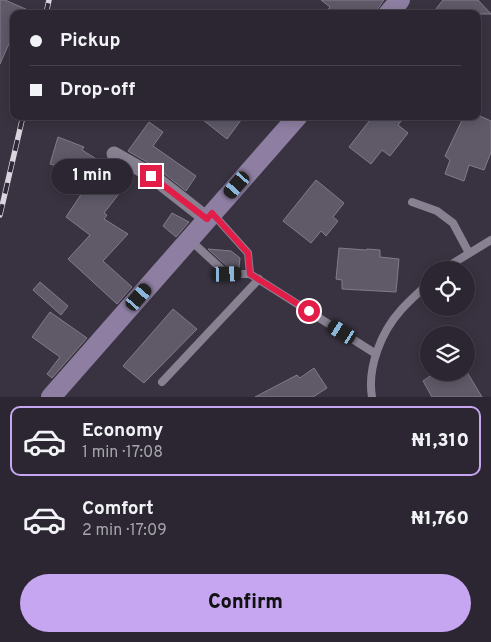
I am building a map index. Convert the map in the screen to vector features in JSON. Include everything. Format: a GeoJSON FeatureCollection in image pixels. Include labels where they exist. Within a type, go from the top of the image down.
{"type":"FeatureCollection","features":[{"type":"Feature","properties":{"kind":"street"},"geometry":{"type":"LineString","coordinates":[[391,10],[400,0]]}},
{"type":"Feature","properties":{"kind":"street"},"geometry":{"type":"LineString","coordinates":[[51,397],[294,120]]}},
{"type":"Feature","properties":{"kind":"street"},"geometry":{"type":"LineString","coordinates":[[114,154],[151,176],[210,216]]}},
{"type":"Feature","properties":{"kind":"lane"},"geometry":{"type":"LineString","coordinates":[[412,202],[437,211],[453,223],[468,253]]}},
{"type":"Feature","properties":{"kind":"lane"},"geometry":{"type":"LineString","coordinates":[[210,216],[248,253],[250,274]]}},
{"type":"Feature","properties":{"kind":"lane"},"geometry":{"type":"LineString","coordinates":[[189,240],[227,274],[250,274],[376,354]]}},
{"type":"Feature","properties":{"kind":"lane"},"geometry":{"type":"LineString","coordinates":[[456,261],[491,240]]}},
{"type":"Feature","properties":{"kind":"lane"},"geometry":{"type":"LineString","coordinates":[[162,382],[258,279]]}},
{"type":"Feature","properties":{"kind":"lane"},"geometry":{"type":"LineString","coordinates":[[369,396],[376,354],[385,334],[400,311],[420,292]]}},
{"type":"Feature","properties":{"kind":"building"},"geometry":{"type":"Polygon","coordinates":[[[0,0],[5,0],[28,10],[10,10],[10,41],[0,64],[0,0]]]}},
{"type":"Feature","properties":{"kind":"building"},"geometry":{"type":"Polygon","coordinates":[[[321,0],[384,0],[377,10],[327,10],[330,7],[321,0]]]}},
{"type":"Feature","properties":{"kind":"building"},"geometry":{"type":"Polygon","coordinates":[[[443,0],[478,0],[491,14],[481,14],[481,10],[435,10],[443,0]]]}},
{"type":"Feature","properties":{"kind":"building"},"geometry":{"type":"Polygon","coordinates":[[[481,116],[491,121],[491,152],[484,170],[469,165],[464,181],[445,174],[450,160],[445,156],[462,120],[481,120],[481,116]]]}},
{"type":"Feature","properties":{"kind":"building"},"geometry":{"type":"Polygon","coordinates":[[[203,120],[241,120],[227,139],[203,120]]]}},
{"type":"Feature","properties":{"kind":"building"},"geometry":{"type":"Polygon","coordinates":[[[370,120],[402,120],[398,125],[408,133],[390,156],[382,150],[371,164],[349,147],[370,120]]]}},
{"type":"Feature","properties":{"kind":"building"},"geometry":{"type":"Polygon","coordinates":[[[149,122],[163,132],[153,146],[196,176],[186,191],[157,168],[128,151],[149,122]]]}},
{"type":"Feature","properties":{"kind":"building"},"geometry":{"type":"Polygon","coordinates":[[[58,137],[84,147],[82,150],[106,165],[125,186],[104,213],[107,215],[104,219],[128,234],[103,261],[132,287],[117,304],[68,259],[90,235],[66,217],[86,187],[78,181],[86,173],[50,164],[58,137]]]}},
{"type":"Feature","properties":{"kind":"building"},"geometry":{"type":"Polygon","coordinates":[[[316,180],[344,203],[333,217],[338,221],[326,236],[321,231],[311,243],[283,221],[316,180]]]}},
{"type":"Feature","properties":{"kind":"building"},"geometry":{"type":"Polygon","coordinates":[[[172,213],[189,222],[176,237],[163,226],[172,213]]]}},
{"type":"Feature","properties":{"kind":"building"},"geometry":{"type":"Polygon","coordinates":[[[339,248],[380,250],[380,257],[399,259],[396,292],[342,289],[342,280],[336,279],[339,248]]]}},
{"type":"Feature","properties":{"kind":"building"},"geometry":{"type":"Polygon","coordinates":[[[208,249],[231,251],[240,258],[239,268],[229,268],[208,249]]]}},
{"type":"Feature","properties":{"kind":"building"},"geometry":{"type":"Polygon","coordinates":[[[40,282],[68,306],[61,315],[33,290],[40,282]]]}},
{"type":"Feature","properties":{"kind":"building"},"geometry":{"type":"Polygon","coordinates":[[[173,309],[197,329],[144,383],[123,366],[173,309]]]}},
{"type":"Feature","properties":{"kind":"building"},"geometry":{"type":"Polygon","coordinates":[[[50,312],[87,338],[52,378],[47,374],[60,357],[32,337],[50,312]]]}},
{"type":"Feature","properties":{"kind":"building"},"geometry":{"type":"Polygon","coordinates":[[[314,368],[327,388],[313,397],[255,397],[297,375],[300,378],[314,368]]]}},
{"type":"Feature","properties":{"kind":"building"},"geometry":{"type":"Polygon","coordinates":[[[423,381],[472,381],[482,397],[432,397],[423,381]]]}},
{"type":"Feature","properties":{"kind":"railway"},"geometry":{"type":"LineString","coordinates":[[47,10],[49,0]]}},
{"type":"Feature","properties":{"kind":"railway"},"geometry":{"type":"LineString","coordinates":[[0,215],[22,120]]}},
{"type":"Feature","properties":{"kind":"route"},"geometry":{"type":"LineString","coordinates":[[151,176],[207,219],[212,213],[248,253],[250,274],[309,311]]}}]}
